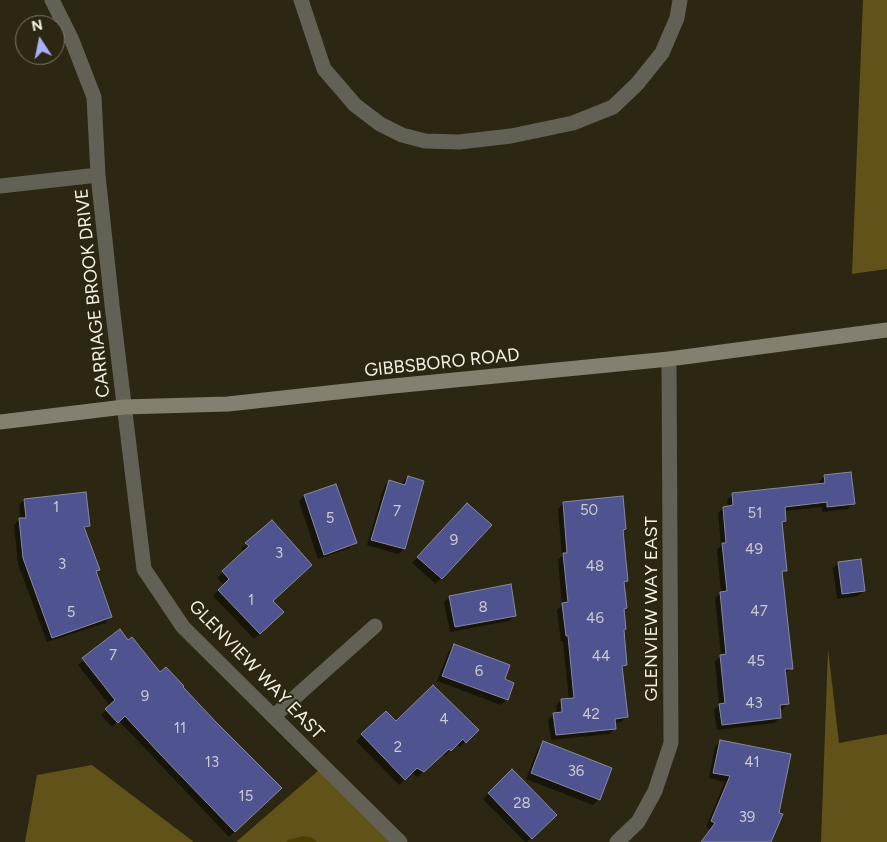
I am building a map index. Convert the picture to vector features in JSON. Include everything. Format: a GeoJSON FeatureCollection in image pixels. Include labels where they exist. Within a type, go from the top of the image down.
{"type":"FeatureCollection","features":[{"type":"Feature","properties":{"kind":"street","name":"CARRIAGE BROOK DRIVE"},"geometry":{"type":"LineString","coordinates":[[52,0],[71,38],[94,96],[98,175],[124,408]]}},
{"type":"Feature","properties":{"kind":"street"},"geometry":{"type":"LineString","coordinates":[[301,0],[324,69],[355,105],[380,124],[402,135],[425,141],[459,142],[511,136],[573,123],[613,106],[637,84],[662,53],[677,18],[680,0]]}},
{"type":"Feature","properties":{"kind":"street"},"geometry":{"type":"LineString","coordinates":[[0,186],[98,175]]}},
{"type":"Feature","properties":{"kind":"street","name":"GIBBSBORO ROAD"},"geometry":{"type":"LineString","coordinates":[[0,422],[124,408],[228,404],[669,359],[887,330]]}},
{"type":"Feature","properties":{"kind":"street","name":"GLENVIEW WAY EAST"},"geometry":{"type":"LineString","coordinates":[[617,842],[638,822],[655,791],[671,743],[669,359]]}},
{"type":"Feature","properties":{"kind":"street","name":"GLENVIEW WAY EAST"},"geometry":{"type":"LineString","coordinates":[[124,408],[144,569],[183,627],[400,842]]}},
{"type":"Feature","properties":{"kind":"street"},"geometry":{"type":"LineString","coordinates":[[274,716],[375,626]]}},
{"type":"Feature","properties":{"kind":"shaded area"},"geometry":{"type":"Polygon","coordinates":[[[863,0],[887,0],[887,269],[852,274],[863,0]]]}},
{"type":"Feature","properties":{"kind":"shaded area"},"geometry":{"type":"Polygon","coordinates":[[[828,649],[839,743],[887,734],[887,842],[821,842],[828,649]]]}},
{"type":"Feature","properties":{"kind":"shaded area"},"geometry":{"type":"Polygon","coordinates":[[[92,765],[194,842],[25,842],[37,775],[92,765]]]}},
{"type":"Feature","properties":{"kind":"shaded area"},"geometry":{"type":"Polygon","coordinates":[[[319,770],[393,842],[236,842],[319,770]]]}},
{"type":"Feature","properties":{"kind":"shaded area"},"geometry":{"type":"Polygon","coordinates":[[[303,836],[311,837],[317,842],[286,842],[288,840],[303,836]]]}},
{"type":"Feature","properties":{"kind":"building"},"geometry":{"type":"Polygon","coordinates":[[[851,472],[855,504],[827,507],[827,502],[785,507],[786,521],[782,522],[787,571],[782,571],[793,669],[785,669],[789,704],[780,705],[781,718],[722,725],[719,704],[725,703],[720,655],[726,654],[720,592],[727,591],[722,543],[726,543],[723,507],[733,505],[732,493],[825,483],[824,475],[851,472]]]}},
{"type":"Feature","properties":{"kind":"building"},"geometry":{"type":"Polygon","coordinates":[[[408,476],[424,481],[405,549],[371,540],[389,480],[405,485],[408,476]]]}},
{"type":"Feature","properties":{"kind":"building"},"geometry":{"type":"Polygon","coordinates":[[[336,484],[357,543],[324,555],[304,495],[336,484]]]}},
{"type":"Feature","properties":{"kind":"building"},"geometry":{"type":"Polygon","coordinates":[[[86,492],[90,526],[84,527],[100,570],[96,571],[112,617],[52,638],[23,558],[19,518],[26,518],[24,499],[86,492]]]}},
{"type":"Feature","properties":{"kind":"building"},"geometry":{"type":"Polygon","coordinates":[[[623,496],[626,529],[623,530],[628,581],[624,582],[627,608],[624,609],[626,629],[624,630],[627,665],[622,666],[628,717],[615,719],[616,729],[556,735],[553,713],[562,712],[561,699],[574,698],[568,636],[566,636],[562,603],[568,602],[563,553],[567,553],[563,502],[623,496]]]}},
{"type":"Feature","properties":{"kind":"building"},"geometry":{"type":"Polygon","coordinates":[[[467,503],[492,525],[442,579],[417,557],[467,503]]]}},
{"type":"Feature","properties":{"kind":"building"},"geometry":{"type":"Polygon","coordinates":[[[272,520],[312,565],[273,601],[284,612],[260,634],[218,590],[229,579],[222,571],[249,546],[245,543],[272,520]]]}},
{"type":"Feature","properties":{"kind":"building"},"geometry":{"type":"Polygon","coordinates":[[[861,559],[865,591],[842,594],[838,562],[861,559]]]}},
{"type":"Feature","properties":{"kind":"building"},"geometry":{"type":"Polygon","coordinates":[[[511,584],[516,616],[455,627],[449,596],[511,584]]]}},
{"type":"Feature","properties":{"kind":"building"},"geometry":{"type":"Polygon","coordinates":[[[120,629],[128,640],[132,637],[160,672],[166,667],[215,721],[282,788],[235,832],[125,716],[118,723],[105,709],[115,700],[82,658],[120,629]]]}},
{"type":"Feature","properties":{"kind":"building"},"geometry":{"type":"Polygon","coordinates":[[[454,644],[510,665],[505,679],[514,683],[508,700],[442,676],[454,644]]]}},
{"type":"Feature","properties":{"kind":"building"},"geometry":{"type":"Polygon","coordinates":[[[433,685],[479,730],[466,743],[463,739],[451,751],[449,749],[424,772],[417,768],[405,780],[361,734],[386,711],[396,721],[433,685]]]}},
{"type":"Feature","properties":{"kind":"building"},"geometry":{"type":"Polygon","coordinates":[[[720,740],[791,754],[779,813],[783,814],[771,842],[701,842],[715,823],[711,821],[730,776],[713,773],[720,740]]]}},
{"type":"Feature","properties":{"kind":"building"},"geometry":{"type":"Polygon","coordinates":[[[543,741],[612,768],[600,800],[531,773],[543,741]]]}},
{"type":"Feature","properties":{"kind":"building"},"geometry":{"type":"Polygon","coordinates":[[[512,769],[557,815],[532,839],[488,793],[512,769]]]}}]}
